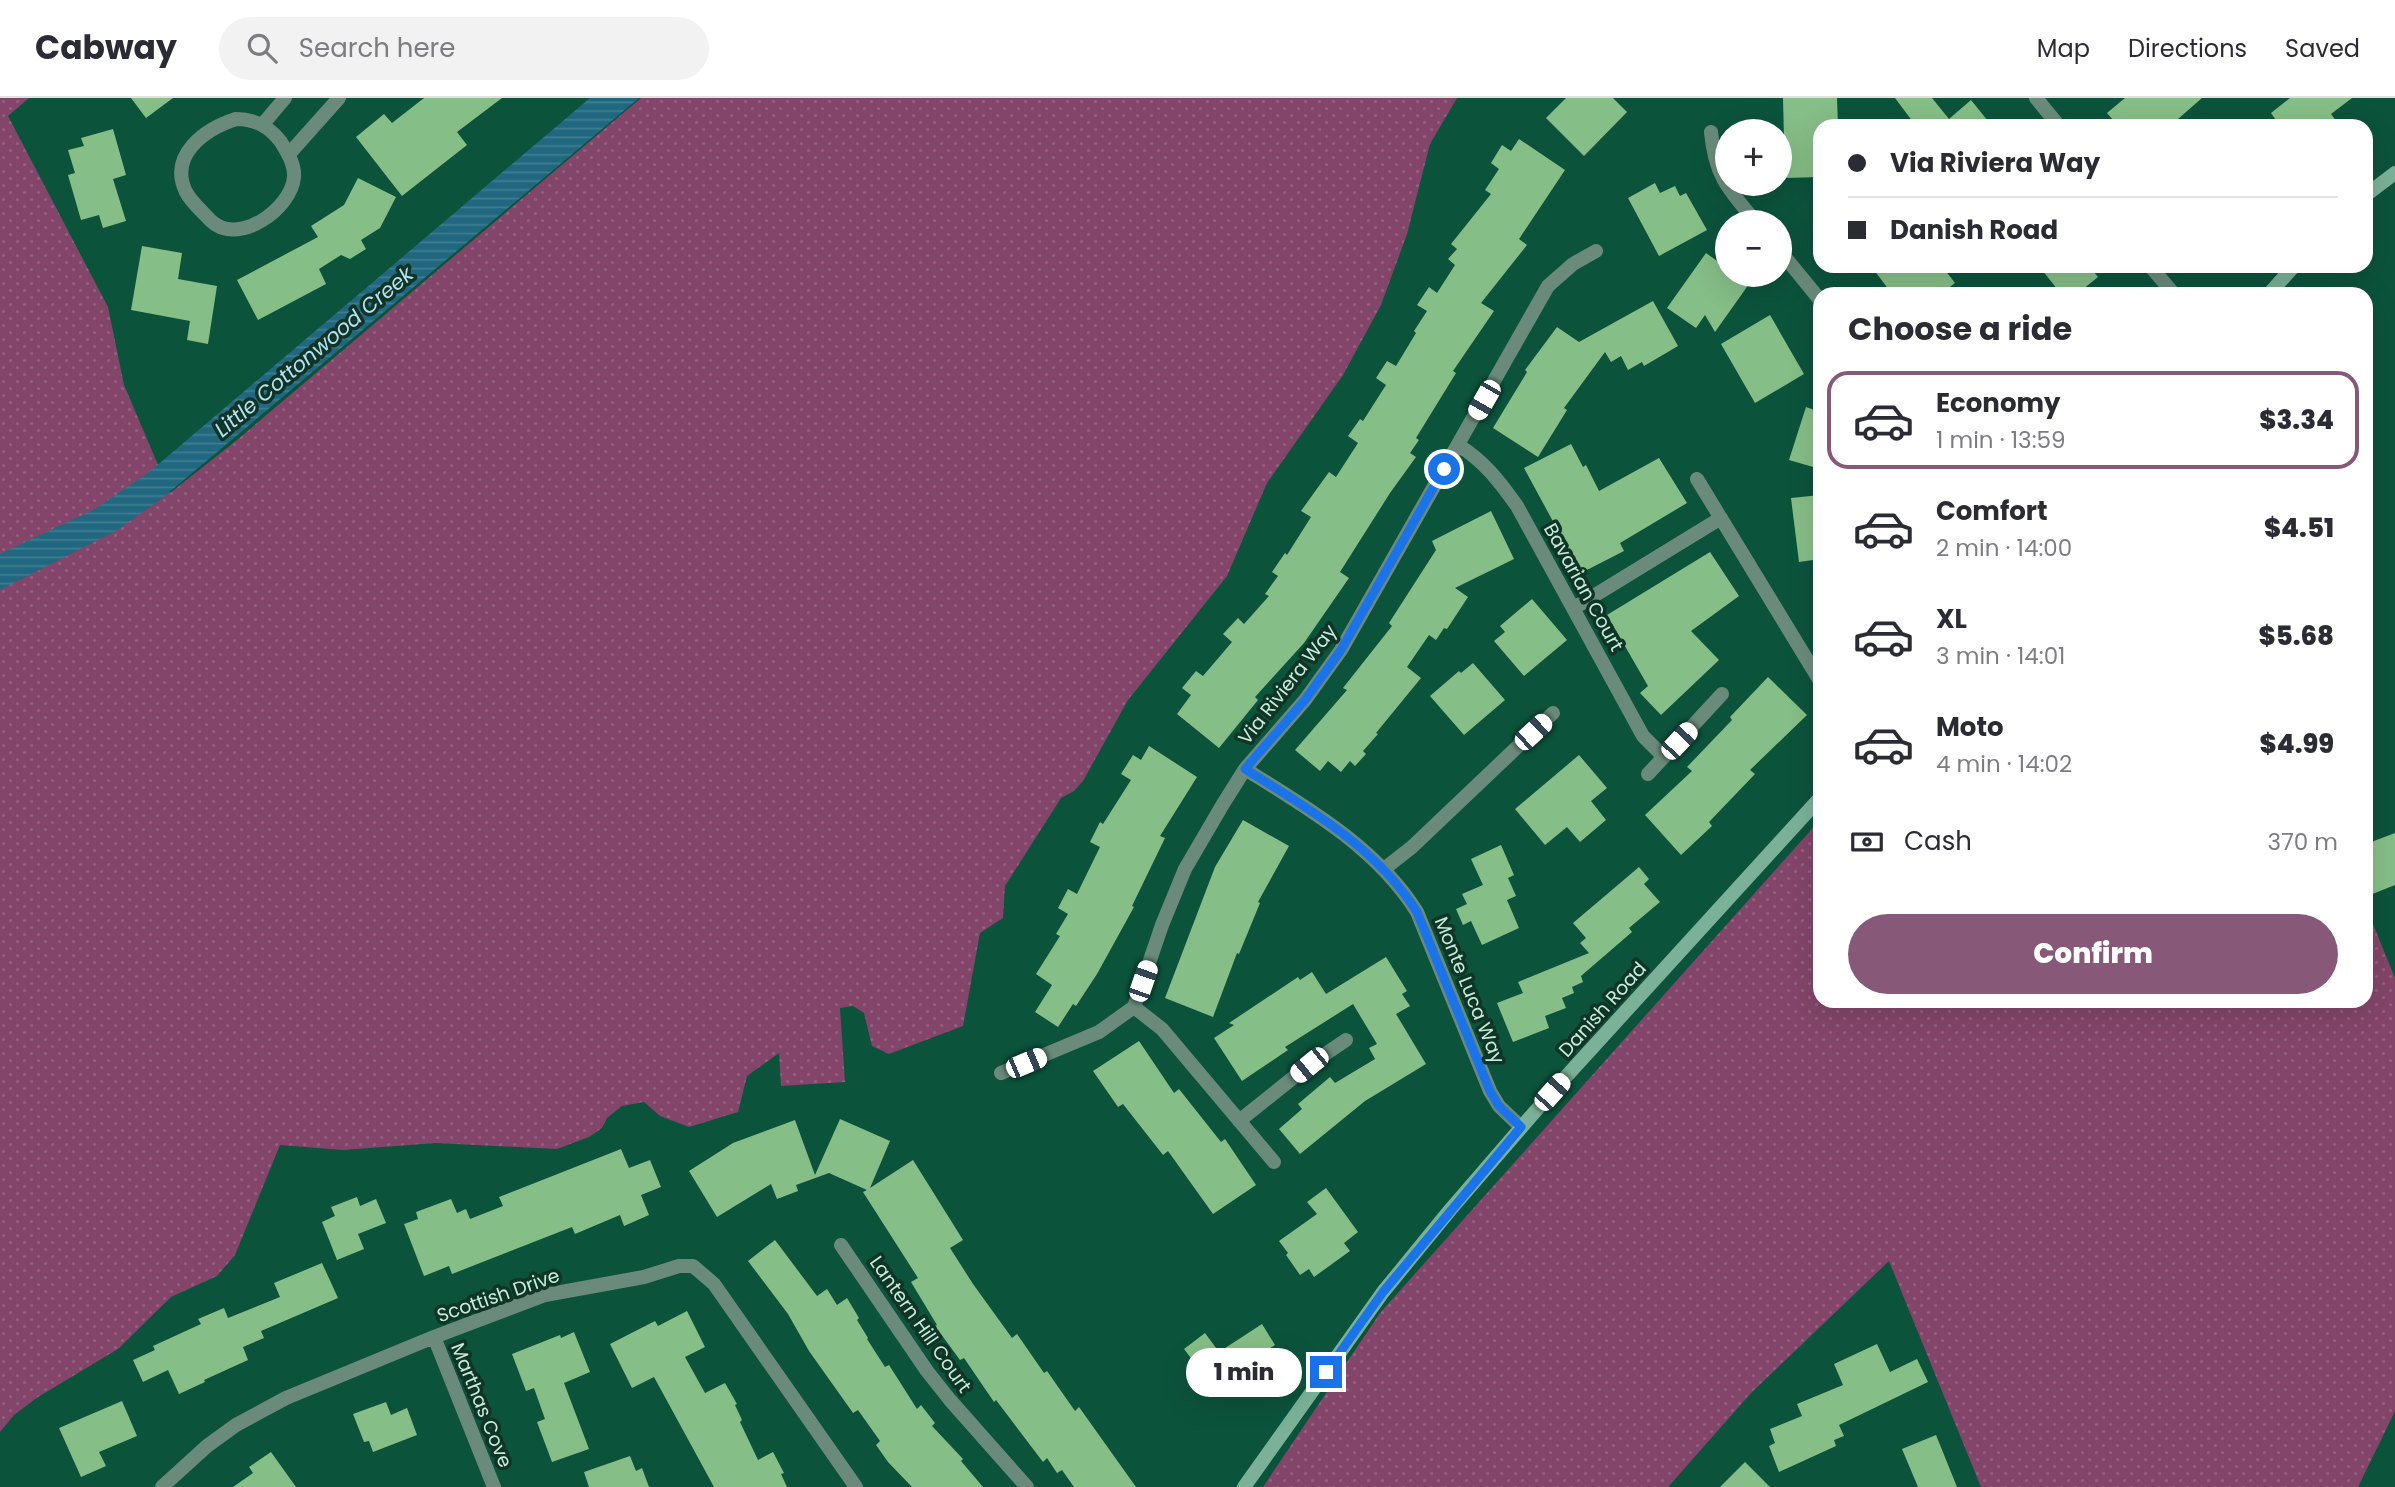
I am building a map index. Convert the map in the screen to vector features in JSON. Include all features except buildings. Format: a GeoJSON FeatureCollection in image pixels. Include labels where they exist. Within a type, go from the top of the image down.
{"type":"FeatureCollection","features":[{"type":"Feature","properties":{"kind":"street"},"geometry":{"type":"LineString","coordinates":[[263,124],[285,98]]}},
{"type":"Feature","properties":{"kind":"street"},"geometry":{"type":"LineString","coordinates":[[289,154],[339,98]]}},
{"type":"Feature","properties":{"kind":"street"},"geometry":{"type":"LineString","coordinates":[[2036,98],[2053,119]]}},
{"type":"Feature","properties":{"kind":"street"},"geometry":{"type":"LineString","coordinates":[[236,119],[250,119],[263,124],[278,138],[289,154],[294,175],[284,202],[256,225],[241,230],[213,223],[187,193],[181,177],[182,159],[190,148],[219,125],[236,119]]}},
{"type":"Feature","properties":{"kind":"street"},"geometry":{"type":"LineString","coordinates":[[1711,132],[1714,157],[1725,185],[1746,210]]}},
{"type":"Feature","properties":{"kind":"street"},"geometry":{"type":"LineString","coordinates":[[2373,190],[2395,173]]}},
{"type":"Feature","properties":{"kind":"street","name":"Via Riviera Way"},"geometry":{"type":"LineString","coordinates":[[1134,1007],[1162,925],[1185,869],[1245,769],[1305,700],[1341,650],[1548,286],[1573,264],[1596,251]]}},
{"type":"Feature","properties":{"kind":"street"},"geometry":{"type":"LineString","coordinates":[[1792,266],[1813,291]]}},
{"type":"Feature","properties":{"kind":"street"},"geometry":{"type":"LineString","coordinates":[[2156,273],[2168,287]]}},
{"type":"Feature","properties":{"kind":"street"},"geometry":{"type":"LineString","coordinates":[[2275,287],[2288,273]]}},
{"type":"Feature","properties":{"kind":"street","name":"Bavarian Court"},"geometry":{"type":"LineString","coordinates":[[1458,445],[1476,457],[1511,497],[1643,736],[1664,757]]}},
{"type":"Feature","properties":{"kind":"street"},"geometry":{"type":"LineString","coordinates":[[1697,479],[1813,669]]}},
{"type":"Feature","properties":{"kind":"street"},"geometry":{"type":"LineString","coordinates":[[1574,608],[1721,518]]}},
{"type":"Feature","properties":{"kind":"street"},"geometry":{"type":"LineString","coordinates":[[1648,774],[1722,694]]}},
{"type":"Feature","properties":{"kind":"street"},"geometry":{"type":"LineString","coordinates":[[1384,869],[1412,847],[1553,713]]}},
{"type":"Feature","properties":{"kind":"street","name":"Monte Luca Way"},"geometry":{"type":"LineString","coordinates":[[1245,769],[1327,821],[1384,869],[1406,893],[1417,912],[1490,1091],[1499,1106],[1521,1127]]}},
{"type":"Feature","properties":{"kind":"street","name":"Danish Road"},"geometry":{"type":"LineString","coordinates":[[1244,1487],[1383,1292],[1521,1127],[1813,807]]}},
{"type":"Feature","properties":{"kind":"street"},"geometry":{"type":"LineString","coordinates":[[1001,1073],[1100,1032],[1134,1007],[1162,1029],[1274,1162]]}},
{"type":"Feature","properties":{"kind":"street"},"geometry":{"type":"LineString","coordinates":[[1239,1121],[1309,1065],[1346,1040]]}},
{"type":"Feature","properties":{"kind":"street","name":"Lantern Hill Court"},"geometry":{"type":"LineString","coordinates":[[841,1245],[934,1381],[1027,1487]]}},
{"type":"Feature","properties":{"kind":"street","name":"Scottish Drive"},"geometry":{"type":"LineString","coordinates":[[162,1487],[207,1446],[263,1409],[434,1337],[545,1295],[644,1277],[679,1266],[693,1266],[714,1284],[856,1487]]}},
{"type":"Feature","properties":{"kind":"street","name":"Marthas Cove"},"geometry":{"type":"LineString","coordinates":[[434,1337],[494,1487]]}},
{"type":"Feature","properties":{"kind":"shaded area"},"geometry":{"type":"Polygon","coordinates":[[[0,98],[29,98],[8,116],[108,307],[124,385],[170,493],[237,440],[641,98],[1457,98],[1430,144],[1407,234],[1381,305],[1343,375],[1267,483],[1227,576],[1128,700],[1083,781],[1074,791],[1061,798],[1005,886],[1003,918],[980,933],[963,1026],[889,1054],[872,1046],[864,1013],[853,1006],[840,1008],[845,1082],[781,1086],[779,1053],[747,1076],[738,1112],[689,1127],[660,1116],[644,1102],[622,1106],[607,1118],[602,1128],[589,1137],[557,1149],[436,1143],[343,1150],[280,1145],[235,1255],[217,1276],[171,1297],[118,1349],[38,1397],[14,1415],[0,1432],[0,98]]]}},
{"type":"Feature","properties":{"kind":"shaded area"},"geometry":{"type":"Polygon","coordinates":[[[1813,828],[1813,1008],[2373,1008],[2373,924],[2395,978],[2395,1411],[2358,1487],[1981,1487],[1889,1261],[1751,1393],[1668,1487],[1263,1487],[1380,1313],[1813,828]]]}},
{"type":"Feature","properties":{"kind":"water","name":"Little Cottonwood Creek"},"geometry":{"type":"Polygon","coordinates":[[[590,98],[639,98],[160,500],[116,531],[0,590],[0,554],[95,509],[148,473],[590,98]]]}},
{"type":"Feature","properties":{"kind":"route"},"geometry":{"type":"LineString","coordinates":[[1326,1372],[1383,1292],[1521,1127],[1499,1106],[1490,1091],[1417,912],[1406,893],[1384,869],[1327,821],[1245,769],[1305,700],[1341,650],[1444,469]]}}]}
